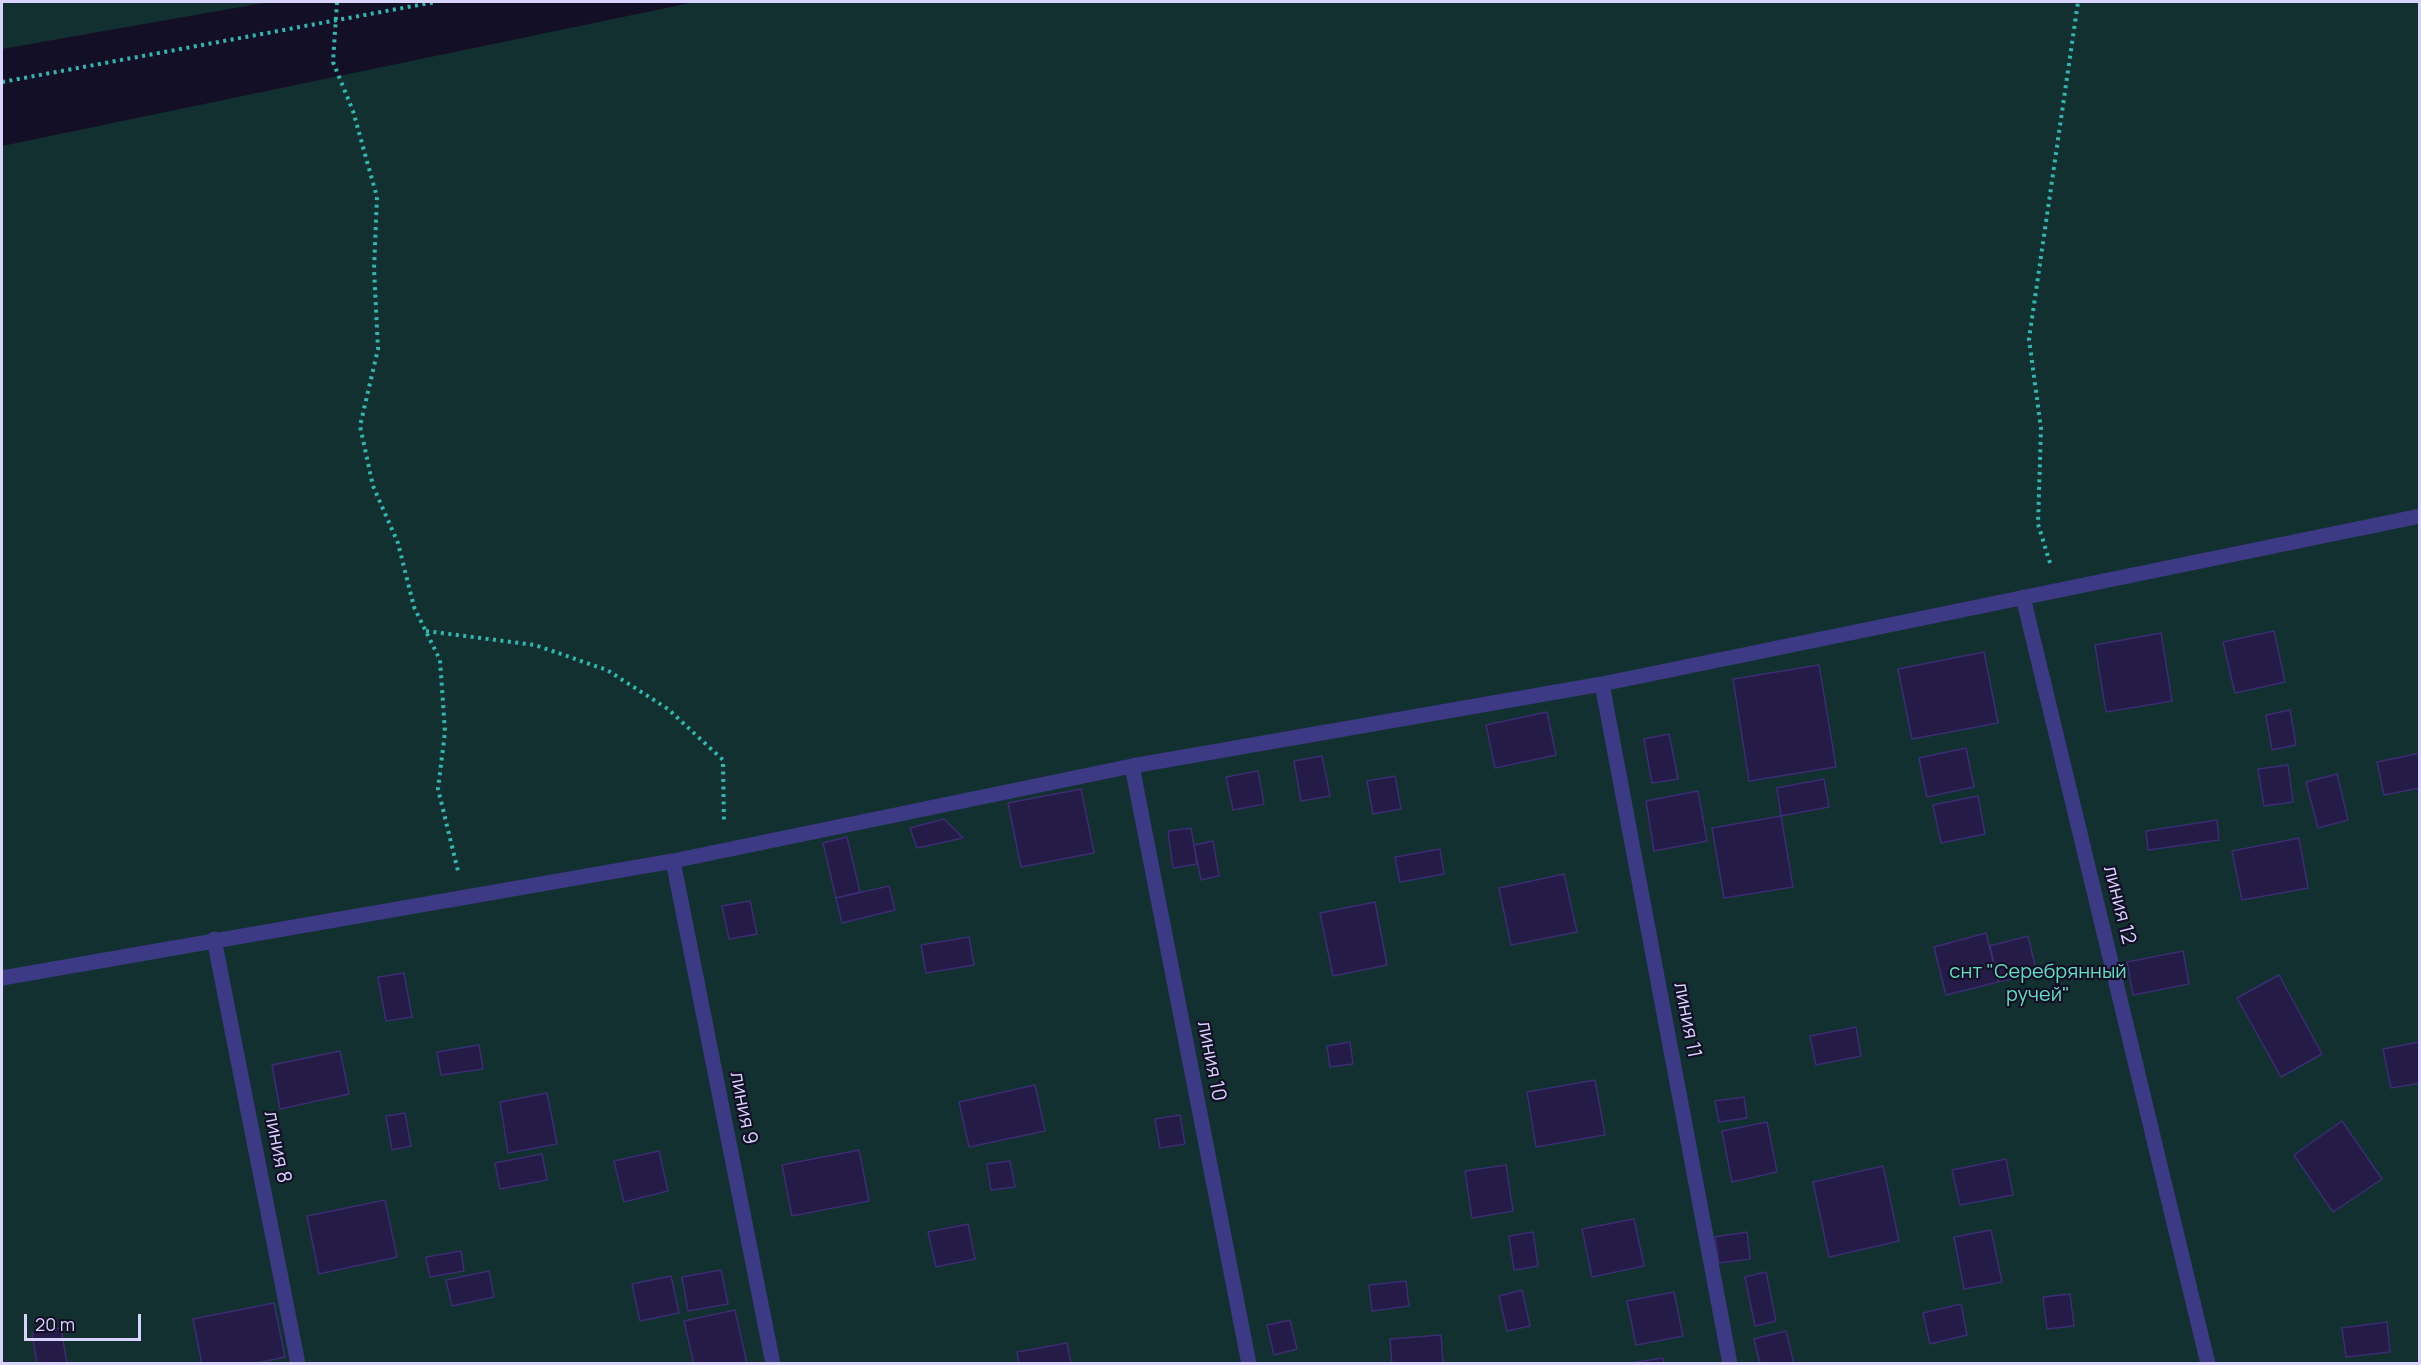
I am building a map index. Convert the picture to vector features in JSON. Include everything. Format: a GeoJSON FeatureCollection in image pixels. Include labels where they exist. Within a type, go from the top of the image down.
{"type":"FeatureCollection","features":[{"type":"Feature","properties":{"kind":"street"},"geometry":{"type":"LineString","coordinates":[[2,978],[214,939],[673,861],[1132,766],[1602,684],[2420,516]]}},
{"type":"Feature","properties":{"kind":"street","name":"линия 12"},"geometry":{"type":"LineString","coordinates":[[2023,597],[2208,1364]]}},
{"type":"Feature","properties":{"kind":"street","name":"линия 11"},"geometry":{"type":"LineString","coordinates":[[1602,684],[1730,1364]]}},
{"type":"Feature","properties":{"kind":"street","name":"линия 10"},"geometry":{"type":"LineString","coordinates":[[1132,766],[1249,1364]]}},
{"type":"Feature","properties":{"kind":"street","name":"линия 9"},"geometry":{"type":"LineString","coordinates":[[673,861],[773,1364]]}},
{"type":"Feature","properties":{"kind":"street","name":"линия 8"},"geometry":{"type":"LineString","coordinates":[[214,939],[298,1364]]}},
{"type":"Feature","properties":{"kind":"path"},"geometry":{"type":"LineString","coordinates":[[337,2],[333,62],[353,111],[377,197],[374,269],[378,350],[360,426],[373,486],[398,543],[414,607],[440,660],[445,732],[438,789],[452,838],[463,897]]}},
{"type":"Feature","properties":{"kind":"path"},"geometry":{"type":"LineString","coordinates":[[2,82],[435,2]]}},
{"type":"Feature","properties":{"kind":"path"},"geometry":{"type":"LineString","coordinates":[[2058,590],[2038,524],[2041,429],[2029,339],[2078,2]]}},
{"type":"Feature","properties":{"kind":"path"},"geometry":{"type":"LineString","coordinates":[[425,630],[535,645],[607,670],[668,708],[723,760],[722,850]]}},
{"type":"Feature","properties":{"kind":"green space"},"geometry":{"type":"Polygon","coordinates":[[[2,2],[269,2],[2,49],[2,2]]]}},
{"type":"Feature","properties":{"kind":"green space","name":"снт \"Серебрянный ручей\""},"geometry":{"type":"Polygon","coordinates":[[[695,2],[2419,2],[2419,1363],[2,1363],[2,146],[695,2]]]}},
{"type":"Feature","properties":{"kind":"building"},"geometry":{"type":"Polygon","coordinates":[[[2274,631],[2285,682],[2235,693],[2223,642],[2274,631]]]}},
{"type":"Feature","properties":{"kind":"building"},"geometry":{"type":"Polygon","coordinates":[[[2161,633],[2172,701],[2106,712],[2095,645],[2161,633]]]}},
{"type":"Feature","properties":{"kind":"building"},"geometry":{"type":"Polygon","coordinates":[[[1984,652],[1998,723],[1912,739],[1898,669],[1984,652]]]}},
{"type":"Feature","properties":{"kind":"building"},"geometry":{"type":"Polygon","coordinates":[[[1819,665],[1836,767],[1749,781],[1733,679],[1819,665]]]}},
{"type":"Feature","properties":{"kind":"building"},"geometry":{"type":"Polygon","coordinates":[[[2290,710],[2296,745],[2272,750],[2266,715],[2290,710]]]}},
{"type":"Feature","properties":{"kind":"building"},"geometry":{"type":"Polygon","coordinates":[[[1547,712],[1556,755],[1495,768],[1486,725],[1547,712]]]}},
{"type":"Feature","properties":{"kind":"building"},"geometry":{"type":"Polygon","coordinates":[[[1669,734],[1678,779],[1652,783],[1644,739],[1669,734]]]}},
{"type":"Feature","properties":{"kind":"building"},"geometry":{"type":"Polygon","coordinates":[[[1966,748],[1974,787],[1927,797],[1919,758],[1966,748]]]}},
{"type":"Feature","properties":{"kind":"building"},"geometry":{"type":"Polygon","coordinates":[[[2420,753],[2420,788],[2384,795],[2377,762],[2420,753]]]}},
{"type":"Feature","properties":{"kind":"building"},"geometry":{"type":"Polygon","coordinates":[[[1322,756],[1330,796],[1301,801],[1294,761],[1322,756]]]}},
{"type":"Feature","properties":{"kind":"building"},"geometry":{"type":"Polygon","coordinates":[[[2288,765],[2293,802],[2264,806],[2258,769],[2288,765]]]}},
{"type":"Feature","properties":{"kind":"building"},"geometry":{"type":"Polygon","coordinates":[[[1258,771],[1264,804],[1233,810],[1226,777],[1258,771]]]}},
{"type":"Feature","properties":{"kind":"building"},"geometry":{"type":"Polygon","coordinates":[[[2337,774],[2348,820],[2318,828],[2306,782],[2337,774]]]}},
{"type":"Feature","properties":{"kind":"building"},"geometry":{"type":"Polygon","coordinates":[[[1395,776],[1401,809],[1373,814],[1367,781],[1395,776]]]}},
{"type":"Feature","properties":{"kind":"building"},"geometry":{"type":"Polygon","coordinates":[[[1824,779],[1829,807],[1781,816],[1777,788],[1824,779]]]}},
{"type":"Feature","properties":{"kind":"building"},"geometry":{"type":"Polygon","coordinates":[[[1081,789],[1094,853],[1021,867],[1008,803],[1081,789]]]}},
{"type":"Feature","properties":{"kind":"building"},"geometry":{"type":"Polygon","coordinates":[[[1698,791],[1707,841],[1654,851],[1646,801],[1698,791]]]}},
{"type":"Feature","properties":{"kind":"building"},"geometry":{"type":"Polygon","coordinates":[[[1978,796],[1985,834],[1941,843],[1933,805],[1978,796]]]}},
{"type":"Feature","properties":{"kind":"building"},"geometry":{"type":"Polygon","coordinates":[[[1781,816],[1793,887],[1724,898],[1712,828],[1781,816]]]}},
{"type":"Feature","properties":{"kind":"building"},"geometry":{"type":"Polygon","coordinates":[[[944,819],[963,838],[917,848],[910,828],[944,819]]]}},
{"type":"Feature","properties":{"kind":"building"},"geometry":{"type":"Polygon","coordinates":[[[2217,820],[2219,840],[2148,850],[2146,831],[2217,820]]]}},
{"type":"Feature","properties":{"kind":"building"},"geometry":{"type":"Polygon","coordinates":[[[1191,828],[1197,864],[1173,868],[1168,831],[1191,828]]]}},
{"type":"Feature","properties":{"kind":"building"},"geometry":{"type":"Polygon","coordinates":[[[847,837],[860,892],[836,898],[823,843],[847,837]]]}},
{"type":"Feature","properties":{"kind":"building"},"geometry":{"type":"Polygon","coordinates":[[[2299,838],[2308,888],[2242,900],[2232,851],[2299,838]]]}},
{"type":"Feature","properties":{"kind":"building"},"geometry":{"type":"Polygon","coordinates":[[[1213,841],[1219,876],[1201,880],[1194,845],[1213,841]]]}},
{"type":"Feature","properties":{"kind":"building"},"geometry":{"type":"Polygon","coordinates":[[[1440,849],[1444,874],[1400,882],[1395,857],[1440,849]]]}},
{"type":"Feature","properties":{"kind":"building"},"geometry":{"type":"Polygon","coordinates":[[[1564,874],[1577,932],[1511,945],[1499,888],[1564,874]]]}},
{"type":"Feature","properties":{"kind":"building"},"geometry":{"type":"Polygon","coordinates":[[[889,886],[895,910],[842,923],[836,898],[889,886]]]}},
{"type":"Feature","properties":{"kind":"building"},"geometry":{"type":"Polygon","coordinates":[[[750,901],[757,934],[729,939],[722,906],[750,901]]]}},
{"type":"Feature","properties":{"kind":"building"},"geometry":{"type":"Polygon","coordinates":[[[1375,902],[1387,965],[1333,976],[1320,913],[1375,902]]]}},
{"type":"Feature","properties":{"kind":"building"},"geometry":{"type":"Polygon","coordinates":[[[1986,933],[1998,982],[1946,995],[1934,947],[1986,933]]]}},
{"type":"Feature","properties":{"kind":"building"},"geometry":{"type":"Polygon","coordinates":[[[2028,936],[2037,974],[1998,982],[1990,946],[2028,936]]]}},
{"type":"Feature","properties":{"kind":"building"},"geometry":{"type":"Polygon","coordinates":[[[969,937],[974,965],[926,973],[921,945],[969,937]]]}},
{"type":"Feature","properties":{"kind":"building"},"geometry":{"type":"Polygon","coordinates":[[[2183,951],[2189,984],[2133,995],[2127,962],[2183,951]]]}},
{"type":"Feature","properties":{"kind":"building"},"geometry":{"type":"Polygon","coordinates":[[[404,973],[412,1017],[386,1021],[378,977],[404,973]]]}},
{"type":"Feature","properties":{"kind":"building"},"geometry":{"type":"Polygon","coordinates":[[[2279,975],[2322,1054],[2281,1077],[2237,998],[2279,975]]]}},
{"type":"Feature","properties":{"kind":"building"},"geometry":{"type":"Polygon","coordinates":[[[1856,1027],[1861,1056],[1816,1065],[1810,1036],[1856,1027]]]}},
{"type":"Feature","properties":{"kind":"building"},"geometry":{"type":"Polygon","coordinates":[[[1350,1042],[1353,1064],[1330,1067],[1327,1046],[1350,1042]]]}},
{"type":"Feature","properties":{"kind":"building"},"geometry":{"type":"Polygon","coordinates":[[[2420,1042],[2420,1083],[2391,1088],[2383,1049],[2420,1042]]]}},
{"type":"Feature","properties":{"kind":"building"},"geometry":{"type":"Polygon","coordinates":[[[479,1045],[483,1069],[441,1075],[437,1052],[479,1045]]]}},
{"type":"Feature","properties":{"kind":"building"},"geometry":{"type":"Polygon","coordinates":[[[340,1051],[349,1094],[280,1109],[272,1065],[340,1051]]]}},
{"type":"Feature","properties":{"kind":"building"},"geometry":{"type":"Polygon","coordinates":[[[1595,1080],[1605,1135],[1536,1147],[1527,1092],[1595,1080]]]}},
{"type":"Feature","properties":{"kind":"building"},"geometry":{"type":"Polygon","coordinates":[[[1035,1085],[1045,1131],[969,1147],[959,1102],[1035,1085]]]}},
{"type":"Feature","properties":{"kind":"building"},"geometry":{"type":"Polygon","coordinates":[[[547,1093],[557,1144],[508,1153],[500,1102],[547,1093]]]}},
{"type":"Feature","properties":{"kind":"building"},"geometry":{"type":"Polygon","coordinates":[[[1744,1097],[1747,1118],[1719,1122],[1715,1101],[1744,1097]]]}},
{"type":"Feature","properties":{"kind":"building"},"geometry":{"type":"Polygon","coordinates":[[[405,1113],[411,1146],[392,1150],[386,1116],[405,1113]]]}},
{"type":"Feature","properties":{"kind":"building"},"geometry":{"type":"Polygon","coordinates":[[[1180,1115],[1185,1144],[1160,1148],[1155,1119],[1180,1115]]]}},
{"type":"Feature","properties":{"kind":"building"},"geometry":{"type":"Polygon","coordinates":[[[2342,1121],[2382,1179],[2333,1212],[2294,1155],[2342,1121]]]}},
{"type":"Feature","properties":{"kind":"building"},"geometry":{"type":"Polygon","coordinates":[[[1767,1122],[1777,1172],[1732,1182],[1722,1131],[1767,1122]]]}},
{"type":"Feature","properties":{"kind":"building"},"geometry":{"type":"Polygon","coordinates":[[[859,1150],[869,1201],[792,1216],[782,1165],[859,1150]]]}},
{"type":"Feature","properties":{"kind":"building"},"geometry":{"type":"Polygon","coordinates":[[[659,1151],[668,1191],[624,1202],[614,1161],[659,1151]]]}},
{"type":"Feature","properties":{"kind":"building"},"geometry":{"type":"Polygon","coordinates":[[[542,1154],[547,1180],[500,1189],[495,1163],[542,1154]]]}},
{"type":"Feature","properties":{"kind":"building"},"geometry":{"type":"Polygon","coordinates":[[[2006,1159],[2013,1195],[1960,1205],[1952,1170],[2006,1159]]]}},
{"type":"Feature","properties":{"kind":"building"},"geometry":{"type":"Polygon","coordinates":[[[1010,1161],[1015,1187],[991,1190],[987,1164],[1010,1161]]]}},
{"type":"Feature","properties":{"kind":"building"},"geometry":{"type":"Polygon","coordinates":[[[1506,1165],[1513,1211],[1472,1218],[1465,1171],[1506,1165]]]}},
{"type":"Feature","properties":{"kind":"building"},"geometry":{"type":"Polygon","coordinates":[[[1883,1166],[1899,1241],[1829,1257],[1813,1182],[1883,1166]]]}},
{"type":"Feature","properties":{"kind":"building"},"geometry":{"type":"Polygon","coordinates":[[[385,1200],[397,1257],[319,1274],[307,1216],[385,1200]]]}},
{"type":"Feature","properties":{"kind":"building"},"geometry":{"type":"Polygon","coordinates":[[[1634,1219],[1644,1266],[1592,1277],[1582,1229],[1634,1219]]]}},
{"type":"Feature","properties":{"kind":"building"},"geometry":{"type":"Polygon","coordinates":[[[968,1224],[975,1259],[936,1267],[928,1232],[968,1224]]]}},
{"type":"Feature","properties":{"kind":"building"},"geometry":{"type":"Polygon","coordinates":[[[1991,1230],[2002,1282],[1964,1289],[1954,1237],[1991,1230]]]}},
{"type":"Feature","properties":{"kind":"building"},"geometry":{"type":"Polygon","coordinates":[[[1533,1232],[1538,1266],[1514,1270],[1509,1236],[1533,1232]]]}},
{"type":"Feature","properties":{"kind":"building"},"geometry":{"type":"Polygon","coordinates":[[[1747,1232],[1750,1259],[1719,1263],[1715,1237],[1747,1232]]]}},
{"type":"Feature","properties":{"kind":"building"},"geometry":{"type":"Polygon","coordinates":[[[461,1251],[464,1271],[430,1277],[426,1257],[461,1251]]]}},
{"type":"Feature","properties":{"kind":"building"},"geometry":{"type":"Polygon","coordinates":[[[721,1270],[728,1304],[688,1311],[682,1277],[721,1270]]]}},
{"type":"Feature","properties":{"kind":"building"},"geometry":{"type":"Polygon","coordinates":[[[489,1271],[494,1297],[452,1306],[446,1280],[489,1271]]]}},
{"type":"Feature","properties":{"kind":"building"},"geometry":{"type":"Polygon","coordinates":[[[1766,1272],[1776,1321],[1755,1326],[1745,1277],[1766,1272]]]}},
{"type":"Feature","properties":{"kind":"building"},"geometry":{"type":"Polygon","coordinates":[[[671,1276],[679,1313],[640,1321],[632,1284],[671,1276]]]}},
{"type":"Feature","properties":{"kind":"building"},"geometry":{"type":"Polygon","coordinates":[[[1406,1281],[1409,1306],[1372,1311],[1369,1285],[1406,1281]]]}},
{"type":"Feature","properties":{"kind":"building"},"geometry":{"type":"Polygon","coordinates":[[[1522,1290],[1530,1326],[1507,1331],[1499,1296],[1522,1290]]]}},
{"type":"Feature","properties":{"kind":"building"},"geometry":{"type":"Polygon","coordinates":[[[1674,1292],[1683,1336],[1636,1345],[1627,1301],[1674,1292]]]}},
{"type":"Feature","properties":{"kind":"building"},"geometry":{"type":"Polygon","coordinates":[[[2070,1294],[2074,1326],[2047,1329],[2043,1297],[2070,1294]]]}},
{"type":"Feature","properties":{"kind":"building"},"geometry":{"type":"Polygon","coordinates":[[[274,1303],[285,1357],[253,1364],[202,1364],[193,1319],[274,1303]]]}},
{"type":"Feature","properties":{"kind":"building"},"geometry":{"type":"Polygon","coordinates":[[[1961,1304],[1967,1335],[1930,1344],[1923,1313],[1961,1304]]]}},
{"type":"Feature","properties":{"kind":"building"},"geometry":{"type":"Polygon","coordinates":[[[735,1310],[747,1364],[694,1364],[684,1321],[735,1310]]]}},
{"type":"Feature","properties":{"kind":"building"},"geometry":{"type":"Polygon","coordinates":[[[1290,1320],[1297,1349],[1274,1355],[1267,1325],[1290,1320]]]}},
{"type":"Feature","properties":{"kind":"building"},"geometry":{"type":"Polygon","coordinates":[[[2387,1322],[2390,1352],[2346,1357],[2342,1328],[2387,1322]]]}},
{"type":"Feature","properties":{"kind":"building"},"geometry":{"type":"Polygon","coordinates":[[[61,1328],[67,1364],[37,1364],[32,1333],[61,1328]]]}},
{"type":"Feature","properties":{"kind":"building"},"geometry":{"type":"Polygon","coordinates":[[[1786,1331],[1794,1364],[1760,1364],[1754,1339],[1786,1331]]]}},
{"type":"Feature","properties":{"kind":"building"},"geometry":{"type":"Polygon","coordinates":[[[1441,1335],[1443,1364],[1392,1364],[1390,1339],[1441,1335]]]}},
{"type":"Feature","properties":{"kind":"building"},"geometry":{"type":"Polygon","coordinates":[[[1067,1343],[1071,1364],[1019,1364],[1017,1352],[1067,1343]]]}},
{"type":"Feature","properties":{"kind":"building"},"geometry":{"type":"Polygon","coordinates":[[[1663,1358],[1664,1364],[1625,1364],[1663,1358]]]}}]}
